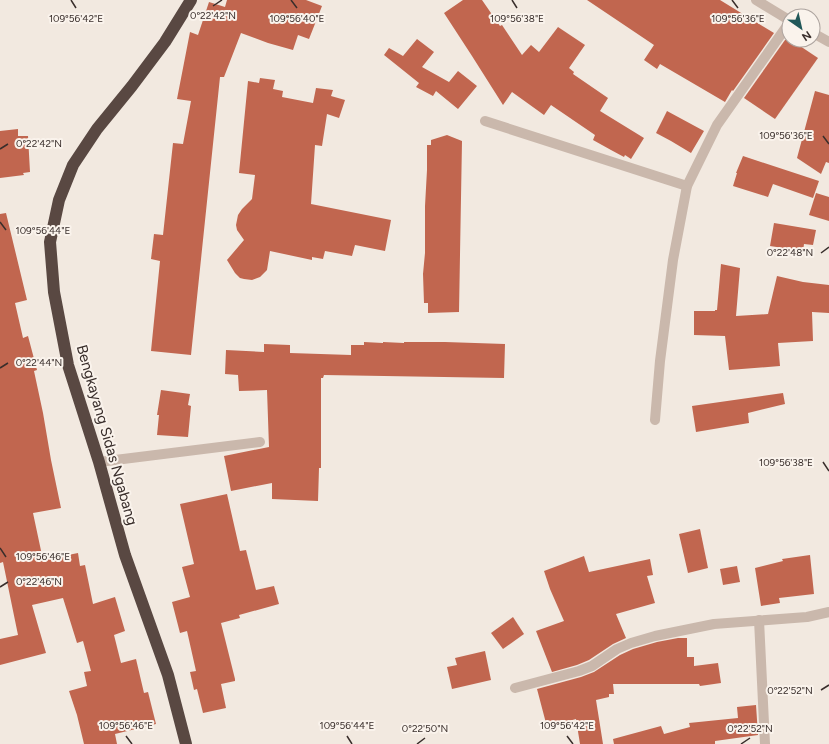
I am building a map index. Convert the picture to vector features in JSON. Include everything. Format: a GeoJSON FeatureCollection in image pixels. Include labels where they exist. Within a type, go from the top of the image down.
{"type":"FeatureCollection","features":[{"type":"Feature","properties":{"kind":"highway","name":"Bengkayang Sidas Ngabang"},"geometry":{"type":"LineString","coordinates":[[186,744],[168,675],[125,555],[99,462],[68,365],[54,292],[50,242],[59,200],[73,165],[97,128],[132,86],[165,42],[191,0]]}},
{"type":"Feature","properties":{"kind":"street"},"geometry":{"type":"LineString","coordinates":[[756,0],[781,15]]}},
{"type":"Feature","properties":{"kind":"street"},"geometry":{"type":"LineString","coordinates":[[655,420],[660,361],[673,260],[687,186],[717,125],[781,34]]}},
{"type":"Feature","properties":{"kind":"street"},"geometry":{"type":"LineString","coordinates":[[485,121],[687,186]]}},
{"type":"Feature","properties":{"kind":"street"},"geometry":{"type":"LineString","coordinates":[[99,462],[260,442]]}},
{"type":"Feature","properties":{"kind":"street"},"geometry":{"type":"LineString","coordinates":[[515,688],[579,671],[592,666],[617,649],[649,638],[714,624],[808,617],[829,612]]}},
{"type":"Feature","properties":{"kind":"street"},"geometry":{"type":"LineString","coordinates":[[759,620],[765,744]]}},
{"type":"Feature","properties":{"kind":"building"},"geometry":{"type":"Polygon","coordinates":[[[227,0],[306,0],[322,6],[309,39],[298,35],[293,50],[241,33],[224,77],[220,77],[191,355],[151,351],[160,261],[151,259],[154,234],[163,235],[173,143],[183,144],[191,101],[177,99],[190,32],[198,35],[209,2],[225,7],[227,0]]]}},
{"type":"Feature","properties":{"kind":"building"},"geometry":{"type":"Polygon","coordinates":[[[463,0],[482,0],[500,26],[502,25],[522,55],[531,45],[539,52],[558,27],[585,45],[569,68],[574,72],[573,74],[608,98],[600,111],[644,138],[631,159],[625,155],[624,157],[593,140],[595,135],[551,105],[544,115],[512,92],[503,105],[444,13],[463,0]]]}},
{"type":"Feature","properties":{"kind":"building"},"geometry":{"type":"Polygon","coordinates":[[[587,0],[720,0],[774,33],[733,91],[732,90],[725,102],[660,64],[657,69],[644,60],[654,45],[587,0]]]}},
{"type":"Feature","properties":{"kind":"building"},"geometry":{"type":"Polygon","coordinates":[[[417,39],[434,52],[422,67],[449,82],[458,71],[477,86],[458,109],[436,91],[433,96],[416,87],[419,83],[384,55],[389,48],[403,56],[417,39]]]}},
{"type":"Feature","properties":{"kind":"building"},"geometry":{"type":"Polygon","coordinates":[[[781,46],[781,48],[803,48],[818,58],[775,119],[744,98],[781,46]]]}},
{"type":"Feature","properties":{"kind":"building"},"geometry":{"type":"Polygon","coordinates":[[[260,78],[275,80],[273,89],[283,91],[282,97],[313,103],[316,88],[333,90],[331,96],[345,100],[339,118],[327,114],[322,146],[315,145],[311,204],[391,220],[385,251],[355,245],[352,256],[325,251],[323,259],[312,257],[312,260],[270,251],[267,270],[260,277],[252,280],[244,279],[240,278],[235,273],[227,260],[244,240],[237,230],[236,225],[238,215],[252,199],[255,175],[239,173],[248,81],[259,83],[260,78]]]}},
{"type":"Feature","properties":{"kind":"building"},"geometry":{"type":"Polygon","coordinates":[[[815,91],[829,95],[829,163],[826,162],[821,174],[797,158],[815,91]]]}},
{"type":"Feature","properties":{"kind":"building"},"geometry":{"type":"Polygon","coordinates":[[[667,111],[704,131],[691,153],[656,133],[667,111]]]}},
{"type":"Feature","properties":{"kind":"building"},"geometry":{"type":"Polygon","coordinates":[[[18,129],[18,136],[28,136],[30,172],[23,173],[24,175],[0,178],[0,131],[18,129]]]}},
{"type":"Feature","properties":{"kind":"building"},"geometry":{"type":"Polygon","coordinates":[[[447,135],[462,141],[459,312],[428,313],[428,303],[424,303],[423,274],[425,253],[427,145],[431,145],[431,140],[447,135]]]}},
{"type":"Feature","properties":{"kind":"building"},"geometry":{"type":"Polygon","coordinates":[[[743,156],[819,181],[813,198],[773,184],[768,197],[733,186],[736,173],[743,156]]]}},
{"type":"Feature","properties":{"kind":"building"},"geometry":{"type":"Polygon","coordinates":[[[816,193],[829,197],[829,221],[809,215],[816,193]]]}},
{"type":"Feature","properties":{"kind":"building"},"geometry":{"type":"Polygon","coordinates":[[[6,213],[27,300],[15,303],[23,338],[28,336],[37,370],[34,371],[61,508],[33,513],[43,560],[78,553],[80,566],[85,565],[93,604],[115,597],[125,631],[114,635],[121,663],[136,659],[144,693],[148,692],[156,724],[115,734],[117,744],[84,744],[69,691],[87,686],[84,672],[91,671],[83,641],[77,643],[63,598],[32,605],[46,653],[0,665],[0,639],[18,635],[3,562],[0,563],[0,214],[6,213]]]}},
{"type":"Feature","properties":{"kind":"building"},"geometry":{"type":"Polygon","coordinates":[[[774,223],[816,230],[813,245],[804,244],[803,251],[770,246],[774,223]]]}},
{"type":"Feature","properties":{"kind":"building"},"geometry":{"type":"Polygon","coordinates":[[[721,264],[740,268],[736,316],[768,314],[777,276],[803,282],[829,285],[829,313],[812,312],[813,341],[778,343],[780,366],[729,370],[725,336],[694,335],[694,311],[717,310],[721,264]]]}},
{"type":"Feature","properties":{"kind":"building"},"geometry":{"type":"Polygon","coordinates":[[[364,342],[505,344],[504,378],[324,375],[323,378],[321,378],[321,468],[319,468],[318,501],[272,499],[272,483],[231,491],[224,456],[269,447],[267,390],[239,391],[238,375],[225,374],[226,350],[264,352],[264,344],[290,345],[290,353],[351,355],[351,345],[364,345],[364,342]]]}},
{"type":"Feature","properties":{"kind":"building"},"geometry":{"type":"Polygon","coordinates":[[[161,390],[190,394],[188,405],[191,406],[188,437],[157,435],[159,415],[157,415],[161,390]]]}},
{"type":"Feature","properties":{"kind":"building"},"geometry":{"type":"Polygon","coordinates":[[[783,393],[785,404],[748,413],[749,423],[696,432],[692,406],[783,393]]]}},
{"type":"Feature","properties":{"kind":"building"},"geometry":{"type":"Polygon","coordinates":[[[227,494],[240,551],[246,550],[256,590],[274,586],[279,604],[239,615],[240,618],[221,623],[235,681],[221,684],[226,708],[203,713],[197,689],[194,690],[190,672],[196,671],[187,631],[180,633],[172,602],[190,597],[182,567],[194,564],[180,504],[227,494]]]}},
{"type":"Feature","properties":{"kind":"building"},"geometry":{"type":"Polygon","coordinates":[[[700,529],[708,568],[688,573],[679,534],[700,529]]]}},
{"type":"Feature","properties":{"kind":"building"},"geometry":{"type":"Polygon","coordinates":[[[810,555],[814,594],[779,598],[780,603],[761,606],[755,568],[783,561],[782,559],[810,555]]]}},
{"type":"Feature","properties":{"kind":"building"},"geometry":{"type":"Polygon","coordinates":[[[584,556],[589,572],[650,559],[653,575],[647,576],[655,603],[616,614],[626,638],[613,644],[589,660],[552,672],[536,631],[564,621],[544,571],[584,556]]]}},
{"type":"Feature","properties":{"kind":"building"},"geometry":{"type":"Polygon","coordinates":[[[737,566],[740,582],[723,585],[720,569],[737,566]]]}},
{"type":"Feature","properties":{"kind":"building"},"geometry":{"type":"Polygon","coordinates":[[[513,617],[524,634],[503,649],[491,633],[513,617]]]}},
{"type":"Feature","properties":{"kind":"building"},"geometry":{"type":"Polygon","coordinates":[[[678,638],[687,638],[687,657],[694,657],[694,666],[718,663],[721,683],[700,686],[699,684],[613,684],[614,694],[609,694],[609,697],[596,700],[603,744],[580,744],[576,719],[547,727],[537,689],[594,672],[620,655],[633,649],[678,638]]]}},
{"type":"Feature","properties":{"kind":"building"},"geometry":{"type":"Polygon","coordinates":[[[485,651],[491,680],[452,689],[447,667],[457,665],[455,658],[485,651]]]}},
{"type":"Feature","properties":{"kind":"building"},"geometry":{"type":"Polygon","coordinates":[[[756,705],[758,735],[715,741],[715,744],[614,744],[613,739],[661,726],[664,734],[690,727],[689,723],[738,718],[737,707],[756,705]]]}}]}
